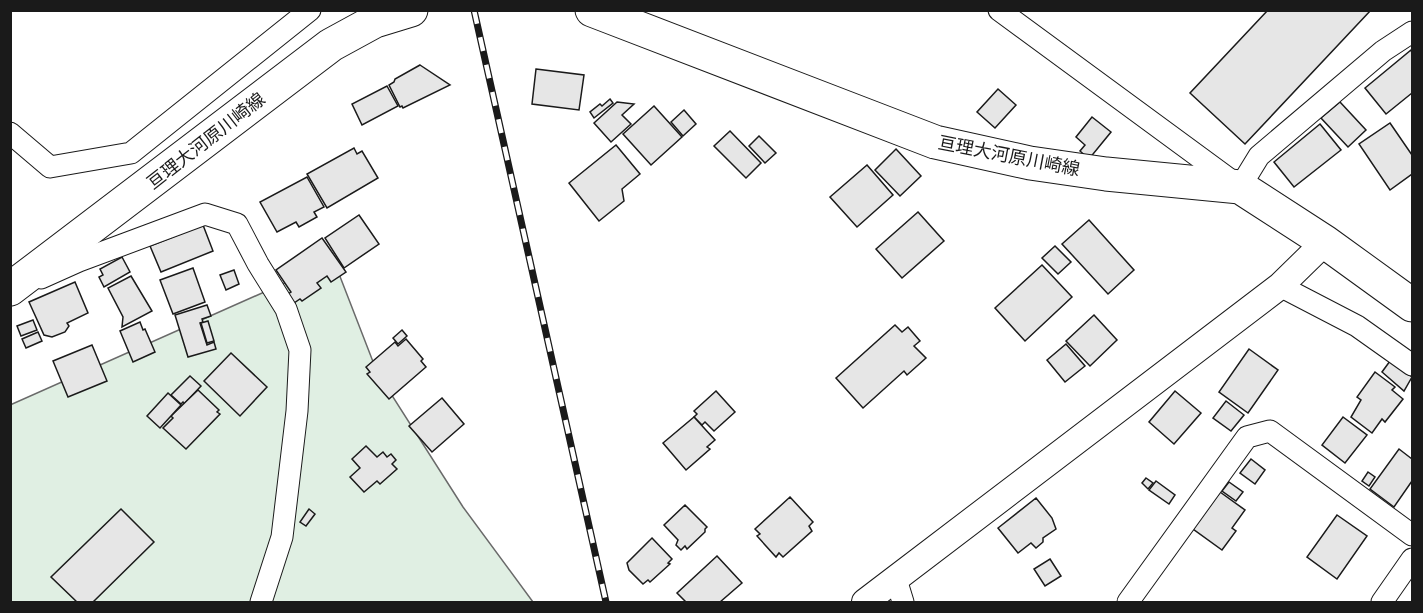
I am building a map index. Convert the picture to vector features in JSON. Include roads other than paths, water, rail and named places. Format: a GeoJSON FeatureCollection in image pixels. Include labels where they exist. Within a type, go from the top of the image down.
{"type":"FeatureCollection","features":[{"type":"Feature","properties":{"kind":"main road","name":"亘理大河原川崎線"},"geometry":{"type":"LineString","coordinates":[[10,290],[331,45],[375,21],[411,10]]}},
{"type":"Feature","properties":{"kind":"main road","name":"亘理大河原川崎線"},"geometry":{"type":"LineString","coordinates":[[592,10],[935,142],[1040,165],[1240,188],[1321,246],[1413,305]]}},
{"type":"Feature","properties":{"kind":"street"},"geometry":{"type":"LineString","coordinates":[[10,133],[50,167],[131,153],[310,10]]}},
{"type":"Feature","properties":{"kind":"street"},"geometry":{"type":"LineString","coordinates":[[999,10],[1240,188],[1258,156],[1383,51],[1413,32]]}},
{"type":"Feature","properties":{"kind":"street"},"geometry":{"type":"LineString","coordinates":[[10,290],[79,261],[205,214],[237,224],[286,309],[300,350],[297,411],[282,537],[261,603]]}},
{"type":"Feature","properties":{"kind":"street"},"geometry":{"type":"LineString","coordinates":[[865,603],[899,591],[1071,443],[1280,286],[1321,246]]}},
{"type":"Feature","properties":{"kind":"street"},"geometry":{"type":"LineString","coordinates":[[1280,286],[1358,326],[1413,365]]}},
{"type":"Feature","properties":{"kind":"street"},"geometry":{"type":"LineString","coordinates":[[1128,603],[1247,436],[1270,431],[1413,535]]}},
{"type":"Feature","properties":{"kind":"street"},"geometry":{"type":"LineString","coordinates":[[1382,603],[1413,559]]}},
{"type":"Feature","properties":{"kind":"railway"},"geometry":{"type":"LineString","coordinates":[[474,10],[606,602]]}}]}
